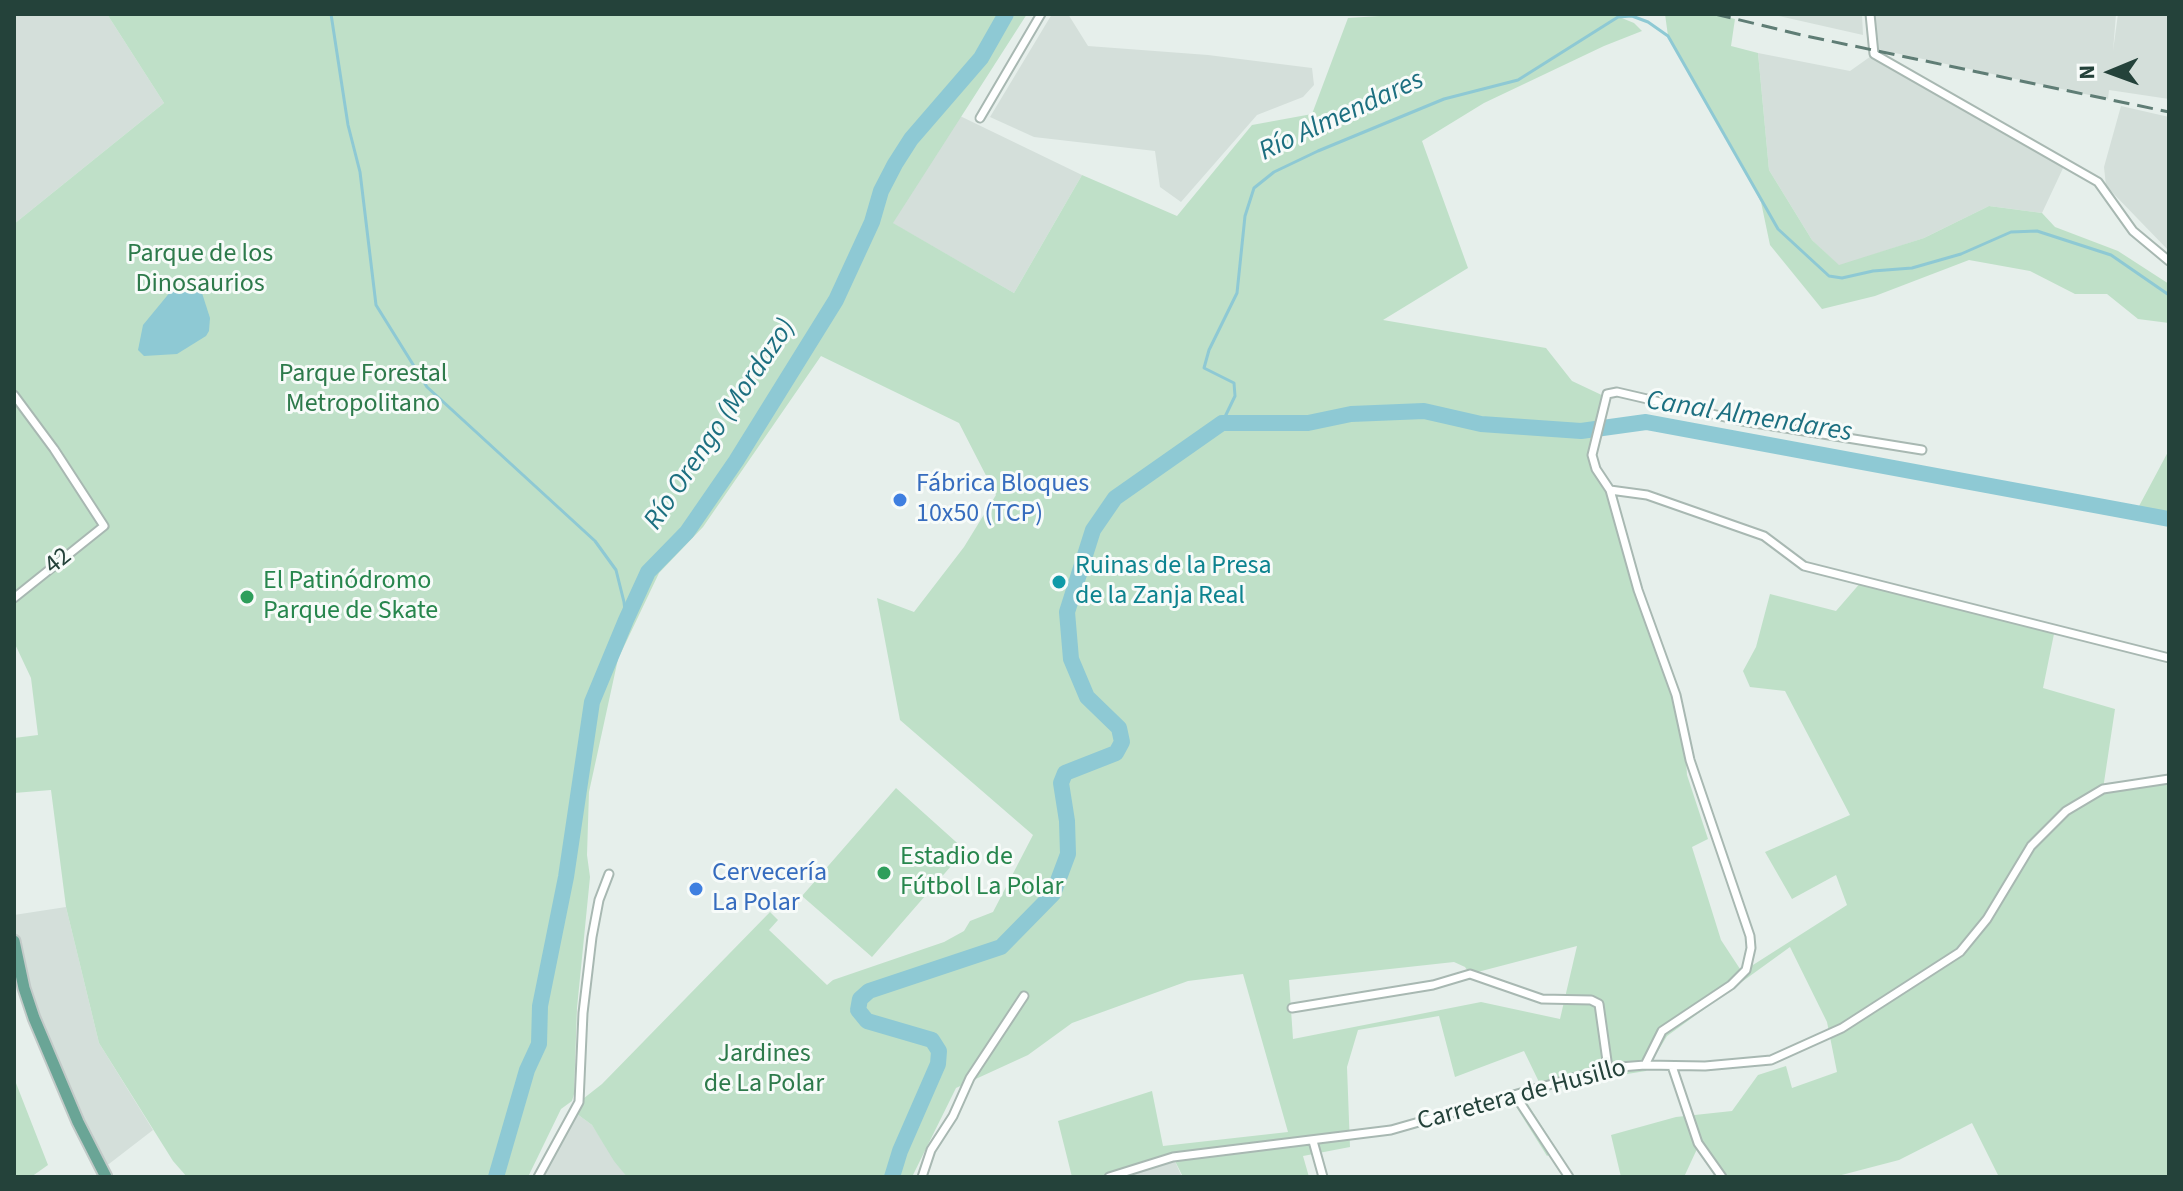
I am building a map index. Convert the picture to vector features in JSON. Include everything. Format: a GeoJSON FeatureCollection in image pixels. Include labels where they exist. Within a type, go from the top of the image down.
{"type":"FeatureCollection","features":[{"type":"Feature","properties":{"kind":"main road"},"geometry":{"type":"LineString","coordinates":[[14,941],[34,1018],[78,1122],[106,1177]]}},
{"type":"Feature","properties":{"kind":"street"},"geometry":{"type":"LineString","coordinates":[[980,118],[1041,14]]}},
{"type":"Feature","properties":{"kind":"street"},"geometry":{"type":"LineString","coordinates":[[1870,14],[1874,54],[2098,182],[2133,231],[2169,261]]}},
{"type":"Feature","properties":{"kind":"street"},"geometry":{"type":"LineString","coordinates":[[1645,1065],[1662,1031],[1731,985],[1746,970],[1751,948],[1750,936],[1690,760],[1676,695],[1638,590],[1610,490],[1596,469],[1592,455],[1607,394],[1617,392],[1742,421],[1922,450]]}},
{"type":"Feature","properties":{"kind":"street","name":"42"},"geometry":{"type":"LineString","coordinates":[[14,395],[104,526],[14,598]]}},
{"type":"Feature","properties":{"kind":"street"},"geometry":{"type":"LineString","coordinates":[[1610,490],[1647,495],[1764,536],[1804,566],[2169,658]]}},
{"type":"Feature","properties":{"kind":"street","name":"Carretera de Husillo"},"geometry":{"type":"LineString","coordinates":[[1109,1177],[1173,1157],[1408,1127],[1608,1068],[1705,1066],[1771,1060],[1842,1028],[1960,952],[1987,919],[2031,846],[2066,811],[2103,789],[2169,779]]}},
{"type":"Feature","properties":{"kind":"street"},"geometry":{"type":"LineString","coordinates":[[538,1177],[579,1102],[583,1013],[592,937],[599,900],[609,874]]}},
{"type":"Feature","properties":{"kind":"street"},"geometry":{"type":"LineString","coordinates":[[1292,1008],[1433,985],[1470,974],[1542,999],[1591,1000],[1599,1004],[1608,1068]]}},
{"type":"Feature","properties":{"kind":"street"},"geometry":{"type":"LineString","coordinates":[[922,1177],[931,1150],[953,1116],[970,1078],[1024,996]]}},
{"type":"Feature","properties":{"kind":"street"},"geometry":{"type":"LineString","coordinates":[[1672,1066],[1698,1143],[1722,1177]]}},
{"type":"Feature","properties":{"kind":"street"},"geometry":{"type":"LineString","coordinates":[[1515,1095],[1566,1176]]}},
{"type":"Feature","properties":{"kind":"street"},"geometry":{"type":"LineString","coordinates":[[1313,1141],[1323,1177]]}},
{"type":"Feature","properties":{"kind":"shaded area"},"geometry":{"type":"Polygon","coordinates":[[[14,14],[107,14],[164,103],[14,224],[14,14]]]}},
{"type":"Feature","properties":{"kind":"shaded area"},"geometry":{"type":"Polygon","coordinates":[[[1052,14],[1068,14],[1088,46],[1208,55],[1312,68],[1314,85],[1303,97],[1257,115],[1181,202],[1160,187],[1155,151],[1034,137],[990,117],[1052,14]]]}},
{"type":"Feature","properties":{"kind":"shaded area"},"geometry":{"type":"Polygon","coordinates":[[[1770,14],[1862,14],[1863,35],[1770,14]]]}},
{"type":"Feature","properties":{"kind":"shaded area"},"geometry":{"type":"Polygon","coordinates":[[[1874,14],[2116,14],[2113,51],[2118,14],[2169,14],[2169,99],[2109,90],[2108,99],[1872,48],[1874,14]]]}},
{"type":"Feature","properties":{"kind":"shaded area"},"geometry":{"type":"Polygon","coordinates":[[[1758,53],[1850,71],[1874,54],[2065,164],[2042,213],[1989,206],[1924,238],[1839,266],[1812,240],[1769,170],[1758,53]]]}},
{"type":"Feature","properties":{"kind":"shaded area"},"geometry":{"type":"Polygon","coordinates":[[[2121,106],[2169,117],[2169,251],[2106,186],[2104,167],[2121,106]]]}},
{"type":"Feature","properties":{"kind":"shaded area"},"geometry":{"type":"Polygon","coordinates":[[[960,116],[1082,175],[1014,293],[892,223],[960,116]]]}},
{"type":"Feature","properties":{"kind":"shaded area"},"geometry":{"type":"Polygon","coordinates":[[[66,907],[99,1043],[153,1130],[105,1167],[34,1018],[14,941],[14,915],[66,907]]]}},
{"type":"Feature","properties":{"kind":"shaded area"},"geometry":{"type":"Polygon","coordinates":[[[573,1111],[592,1125],[627,1177],[538,1177],[573,1111]]]}},
{"type":"Feature","properties":{"kind":"shaded area"},"geometry":{"type":"Polygon","coordinates":[[[1173,1157],[1182,1177],[1109,1177],[1173,1157]]]}},
{"type":"Feature","properties":{"kind":"green space"},"geometry":{"type":"Polygon","coordinates":[[[107,14],[1027,14],[893,223],[1014,293],[1082,175],[1177,216],[1252,125],[1312,114],[1348,18],[1410,14],[1612,14],[1634,23],[1642,31],[1484,103],[1422,141],[1468,268],[1383,320],[1546,348],[1572,381],[1608,398],[1592,455],[1610,490],[1684,731],[1687,775],[1708,839],[1692,847],[1721,940],[1742,972],[1847,905],[1836,875],[1792,899],[1765,852],[1850,815],[1785,691],[1750,687],[1743,671],[1756,647],[1770,594],[1836,611],[1862,581],[2055,629],[2043,688],[2115,709],[2103,789],[2169,778],[2169,1177],[1999,1177],[1972,1123],[1899,1160],[1834,1177],[1718,1177],[1697,1149],[1684,1177],[1621,1177],[1611,1135],[1676,1117],[1732,1111],[1758,1075],[1786,1066],[1792,1088],[1837,1072],[1827,1022],[1790,947],[1667,1036],[1646,1071],[1558,1085],[1524,1098],[1557,1150],[1547,1156],[1508,1094],[1539,1082],[1524,1051],[1455,1077],[1439,1016],[1358,1030],[1347,1067],[1350,1147],[1303,1156],[1309,1177],[1183,1177],[1173,1157],[1109,1177],[1072,1177],[1058,1121],[1152,1091],[1163,1146],[1288,1132],[1243,974],[1188,981],[1072,1023],[1028,1055],[956,1088],[912,1177],[627,1177],[592,1125],[573,1111],[770,912],[778,920],[769,930],[827,985],[833,980],[944,942],[964,931],[970,921],[993,912],[1033,835],[900,720],[877,598],[914,612],[964,547],[996,495],[959,423],[821,356],[703,527],[659,573],[618,659],[589,792],[587,855],[590,877],[577,1008],[574,1094],[572,1101],[561,1109],[528,1177],[187,1177],[173,1161],[99,1043],[66,907],[51,790],[14,793],[14,738],[38,735],[31,678],[14,642],[14,224],[164,103],[107,14]],[[1577,946],[1470,974],[1465,967],[1454,962],[1289,980],[1293,1039],[1481,1002],[1560,1019],[1577,946]]]}},
{"type":"Feature","properties":{"kind":"green space"},"geometry":{"type":"Polygon","coordinates":[[[1665,14],[1714,14],[1735,19],[1731,46],[1758,53],[1769,170],[1812,240],[1839,265],[1924,238],[1989,206],[2042,213],[2055,227],[2118,251],[2169,284],[2169,323],[2138,319],[2107,294],[2075,294],[2030,271],[1969,260],[1875,296],[1822,309],[1770,245],[1761,202],[1668,36],[1665,14]]]}},
{"type":"Feature","properties":{"kind":"green space"},"geometry":{"type":"Polygon","coordinates":[[[2169,450],[2169,514],[2138,508],[2153,480],[2169,450]]]}},
{"type":"Feature","properties":{"kind":"green space","name":"Estadio de Fútbol La Polar"},"geometry":{"type":"Polygon","coordinates":[[[896,788],[965,850],[872,957],[802,896],[896,788]]]}},
{"type":"Feature","properties":{"kind":"green space"},"geometry":{"type":"Polygon","coordinates":[[[14,1078],[48,1165],[31,1177],[14,1177],[14,1078]]]}},
{"type":"Feature","properties":{"kind":"water"},"geometry":{"type":"Polygon","coordinates":[[[186,282],[202,293],[210,318],[209,331],[177,354],[144,356],[138,350],[143,325],[171,291],[186,282]]]}},
{"type":"Feature","properties":{"kind":"waterway"},"geometry":{"type":"LineString","coordinates":[[331,14],[348,125],[360,172],[376,305],[427,387],[595,541],[616,570],[626,620]]}},
{"type":"Feature","properties":{"kind":"waterway","name":"Río Orengo (Mordazo)"},"geometry":{"type":"LineString","coordinates":[[496,1177],[527,1070],[539,1044],[540,1006],[566,877],[592,702],[626,620],[648,572],[687,532],[736,461],[836,300],[895,164],[911,139],[981,58],[1006,14]]}},
{"type":"Feature","properties":{"kind":"waterway","name":"Río Almendares"},"geometry":{"type":"LineString","coordinates":[[1222,423],[1235,396],[1234,383],[1204,368],[1209,350],[1237,293],[1245,216],[1254,188],[1274,172],[1318,151],[1444,99],[1518,80],[1618,17],[1632,16],[1648,22],[1668,36],[1778,229],[1829,276],[1842,278],[1873,271],[1912,268],[1961,254],[2011,232],[2037,231],[2111,255],[2169,295]]}},
{"type":"Feature","properties":{"kind":"waterway","name":"Río Almendares"},"geometry":{"type":"LineString","coordinates":[[892,1177],[938,1064],[939,1051],[932,1040],[867,1021],[858,1010],[860,999],[869,991],[1001,947],[1053,894],[1068,854],[1061,783],[1065,773],[1116,753],[1122,742],[1119,728],[1087,697],[1071,659],[1067,612],[1093,530],[1115,498],[1222,423],[1308,423],[1351,414],[1424,411],[1481,424],[1581,431],[1646,422],[2169,519]]}},
{"type":"Feature","properties":{"kind":"railway"},"geometry":{"type":"LineString","coordinates":[[1715,14],[2169,112]]}},
{"type":"Feature","properties":{"kind":"place","name":"Fábrica Bloques 10x50 (TCP)"},"geometry":{"type":"Point","coordinates":[900,500]}},
{"type":"Feature","properties":{"kind":"place","name":"Ruinas de la Presa de la Zanja Real"},"geometry":{"type":"Point","coordinates":[1059,582]}},
{"type":"Feature","properties":{"kind":"place","name":"El Patinódromo Parque de Skate"},"geometry":{"type":"Point","coordinates":[247,597]}},
{"type":"Feature","properties":{"kind":"place","name":"Estadio de Fútbol La Polar"},"geometry":{"type":"Point","coordinates":[884,873]}},
{"type":"Feature","properties":{"kind":"place","name":"Cervecería La Polar"},"geometry":{"type":"Point","coordinates":[696,889]}},
{"type":"Feature","properties":{"kind":"park label","name":"Parque de los Dinosaurios"},"geometry":{"type":"Point","coordinates":[200,270]}},
{"type":"Feature","properties":{"kind":"park label","name":"Parque Forestal Metropolitano"},"geometry":{"type":"Point","coordinates":[363,390]}},
{"type":"Feature","properties":{"kind":"park label","name":"Jardines de La Polar"},"geometry":{"type":"Point","coordinates":[764,1070]}},
{"type":"Feature","properties":{"kind":"water label","name":"Canal Almendares"},"geometry":{"type":"Point","coordinates":[1749,418]}}]}
